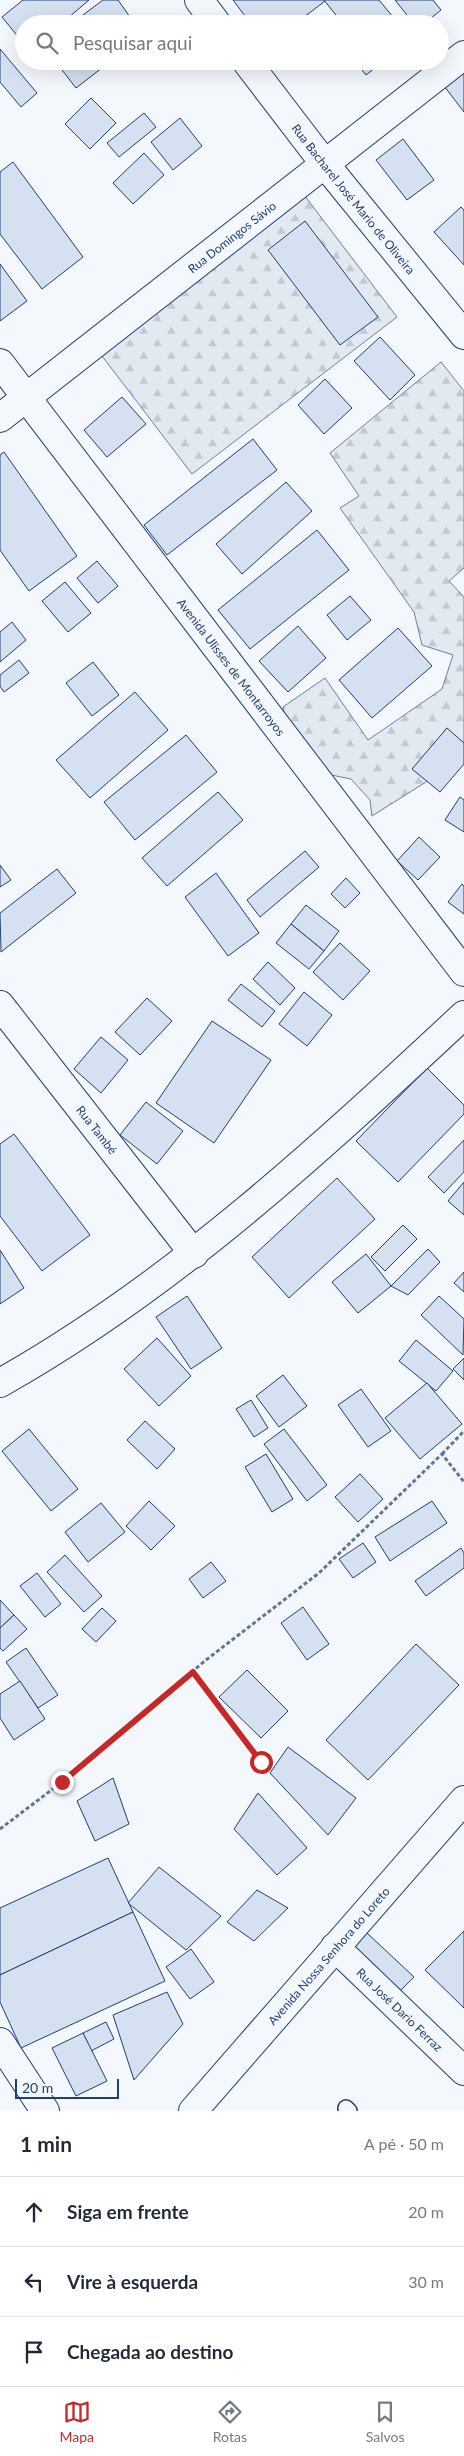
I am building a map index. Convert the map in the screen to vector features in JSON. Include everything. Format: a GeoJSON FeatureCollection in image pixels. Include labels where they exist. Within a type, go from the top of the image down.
{"type":"FeatureCollection","features":[{"type":"Feature","properties":{"kind":"street"},"geometry":{"type":"LineString","coordinates":[[199,0],[210,15]]}},
{"type":"Feature","properties":{"kind":"street","name":"Rua Domingos Sávio"},"geometry":{"type":"LineString","coordinates":[[449,67],[464,56]]}},
{"type":"Feature","properties":{"kind":"street","name":"Rua Bacharel José Mario de Oliveira"},"geometry":{"type":"LineString","coordinates":[[253,70],[324,163],[464,335]]}},
{"type":"Feature","properties":{"kind":"street","name":"Rua Domingos Sávio"},"geometry":{"type":"LineString","coordinates":[[0,418],[324,163],[446,70]]}},
{"type":"Feature","properties":{"kind":"street","name":"Avenida Ulisses de Montarroyos"},"geometry":{"type":"LineString","coordinates":[[0,363],[464,972]]}},
{"type":"Feature","properties":{"kind":"street","name":"Rua També"},"geometry":{"type":"LineString","coordinates":[[0,1005],[194,1254]]}},
{"type":"Feature","properties":{"kind":"street"},"geometry":{"type":"LineString","coordinates":[[0,1383],[50,1355],[194,1254],[318,1151],[464,1015]]}},
{"type":"Feature","properties":{"kind":"street","name":"Avenida Nossa Senhora do Loreto"},"geometry":{"type":"LineString","coordinates":[[192,2111],[464,1800]]}},
{"type":"Feature","properties":{"kind":"street","name":"Rua José Dario Ferraz"},"geometry":{"type":"LineString","coordinates":[[336,1947],[464,2072]]}},
{"type":"Feature","properties":{"kind":"street"},"geometry":{"type":"LineString","coordinates":[[0,2042],[45,2111]]}},
{"type":"Feature","properties":{"kind":"path"},"geometry":{"type":"LineString","coordinates":[[0,1829],[62,1782],[193,1672],[319,1573],[464,1431]]}},
{"type":"Feature","properties":{"kind":"path"},"geometry":{"type":"LineString","coordinates":[[442,1454],[464,1482]]}},
{"type":"Feature","properties":{"kind":"path"},"geometry":{"type":"LineString","coordinates":[[193,1672],[261,1762]]}},
{"type":"Feature","properties":{"kind":"green space"},"geometry":{"type":"Polygon","coordinates":[[[304,195],[397,317],[192,474],[99,352],[304,195]]]}},
{"type":"Feature","properties":{"kind":"green space"},"geometry":{"type":"Polygon","coordinates":[[[441,362],[464,391],[464,568],[449,581],[464,597],[464,758],[372,816],[370,800],[351,779],[292,767],[283,707],[325,678],[368,740],[442,689],[453,655],[422,645],[414,612],[340,508],[359,496],[330,453],[441,362]]]}},
{"type":"Feature","properties":{"kind":"building"},"geometry":{"type":"Polygon","coordinates":[[[23,0],[89,0],[72,15],[15,15],[15,33],[2,17],[23,0]]]}},
{"type":"Feature","properties":{"kind":"building"},"geometry":{"type":"Polygon","coordinates":[[[103,0],[118,0],[129,15],[83,15],[103,0]]]}},
{"type":"Feature","properties":{"kind":"building"},"geometry":{"type":"Polygon","coordinates":[[[233,0],[325,1],[307,15],[244,15],[233,0]]]}},
{"type":"Feature","properties":{"kind":"building"},"geometry":{"type":"Polygon","coordinates":[[[324,0],[379,0],[391,15],[336,15],[324,0]]]}},
{"type":"Feature","properties":{"kind":"building"},"geometry":{"type":"Polygon","coordinates":[[[395,0],[433,0],[441,10],[435,15],[407,15],[395,0]]]}},
{"type":"Feature","properties":{"kind":"building"},"geometry":{"type":"Polygon","coordinates":[[[0,49],[15,67],[15,70],[18,70],[37,93],[21,107],[0,82],[0,49]]]}},
{"type":"Feature","properties":{"kind":"building"},"geometry":{"type":"Polygon","coordinates":[[[464,63],[464,112],[441,82],[464,63]]]}},
{"type":"Feature","properties":{"kind":"building"},"geometry":{"type":"Polygon","coordinates":[[[62,70],[99,70],[76,88],[62,70]]]}},
{"type":"Feature","properties":{"kind":"building"},"geometry":{"type":"Polygon","coordinates":[[[362,70],[372,70],[366,75],[362,70]]]}},
{"type":"Feature","properties":{"kind":"building"},"geometry":{"type":"Polygon","coordinates":[[[91,98],[116,123],[90,149],[65,124],[91,98]]]}},
{"type":"Feature","properties":{"kind":"building"},"geometry":{"type":"Polygon","coordinates":[[[144,113],[156,127],[119,157],[107,143],[144,113]]]}},
{"type":"Feature","properties":{"kind":"building"},"geometry":{"type":"Polygon","coordinates":[[[180,118],[202,146],[173,170],[151,142],[180,118]]]}},
{"type":"Feature","properties":{"kind":"building"},"geometry":{"type":"Polygon","coordinates":[[[403,139],[434,180],[407,200],[376,160],[403,139]]]}},
{"type":"Feature","properties":{"kind":"building"},"geometry":{"type":"Polygon","coordinates":[[[144,153],[164,175],[133,204],[113,183],[144,153]]]}},
{"type":"Feature","properties":{"kind":"building"},"geometry":{"type":"Polygon","coordinates":[[[13,162],[83,257],[42,289],[0,234],[0,172],[13,162]]]}},
{"type":"Feature","properties":{"kind":"building"},"geometry":{"type":"Polygon","coordinates":[[[461,207],[464,210],[464,265],[434,232],[461,207]]]}},
{"type":"Feature","properties":{"kind":"building"},"geometry":{"type":"Polygon","coordinates":[[[305,221],[378,317],[340,345],[268,250],[305,221]]]}},
{"type":"Feature","properties":{"kind":"building"},"geometry":{"type":"Polygon","coordinates":[[[0,264],[27,301],[0,321],[0,264]]]}},
{"type":"Feature","properties":{"kind":"building"},"geometry":{"type":"Polygon","coordinates":[[[380,337],[415,375],[390,400],[354,361],[380,337]]]}},
{"type":"Feature","properties":{"kind":"building"},"geometry":{"type":"Polygon","coordinates":[[[325,379],[352,408],[324,434],[298,405],[325,379]]]}},
{"type":"Feature","properties":{"kind":"building"},"geometry":{"type":"Polygon","coordinates":[[[122,397],[146,424],[107,457],[84,430],[122,397]]]}},
{"type":"Feature","properties":{"kind":"building"},"geometry":{"type":"Polygon","coordinates":[[[253,439],[277,470],[167,555],[144,525],[253,439]]]}},
{"type":"Feature","properties":{"kind":"building"},"geometry":{"type":"Polygon","coordinates":[[[4,452],[77,556],[29,591],[0,550],[0,455],[4,452]]]}},
{"type":"Feature","properties":{"kind":"building"},"geometry":{"type":"Polygon","coordinates":[[[286,482],[312,511],[242,574],[216,544],[286,482]]]}},
{"type":"Feature","properties":{"kind":"building"},"geometry":{"type":"Polygon","coordinates":[[[317,530],[349,570],[250,649],[218,610],[317,530]]]}},
{"type":"Feature","properties":{"kind":"building"},"geometry":{"type":"Polygon","coordinates":[[[97,561],[118,586],[98,603],[77,578],[97,561]]]}},
{"type":"Feature","properties":{"kind":"building"},"geometry":{"type":"Polygon","coordinates":[[[65,582],[91,613],[68,632],[42,601],[65,582]]]}},
{"type":"Feature","properties":{"kind":"building"},"geometry":{"type":"Polygon","coordinates":[[[350,596],[371,620],[347,640],[327,615],[350,596]]]}},
{"type":"Feature","properties":{"kind":"building"},"geometry":{"type":"Polygon","coordinates":[[[12,622],[26,640],[0,662],[0,632],[12,622]]]}},
{"type":"Feature","properties":{"kind":"building"},"geometry":{"type":"Polygon","coordinates":[[[298,626],[326,658],[288,692],[259,661],[298,626]]]}},
{"type":"Feature","properties":{"kind":"building"},"geometry":{"type":"Polygon","coordinates":[[[398,628],[432,666],[372,718],[339,680],[398,628]]]}},
{"type":"Feature","properties":{"kind":"building"},"geometry":{"type":"Polygon","coordinates":[[[19,660],[29,673],[4,692],[0,686],[0,675],[19,660]]]}},
{"type":"Feature","properties":{"kind":"building"},"geometry":{"type":"Polygon","coordinates":[[[93,662],[119,695],[92,716],[66,683],[93,662]]]}},
{"type":"Feature","properties":{"kind":"building"},"geometry":{"type":"Polygon","coordinates":[[[135,692],[168,730],[90,798],[56,760],[135,692]]]}},
{"type":"Feature","properties":{"kind":"building"},"geometry":{"type":"Polygon","coordinates":[[[447,728],[464,743],[464,764],[440,792],[412,769],[447,728]]]}},
{"type":"Feature","properties":{"kind":"building"},"geometry":{"type":"Polygon","coordinates":[[[186,735],[217,772],[135,840],[104,802],[186,735]]]}},
{"type":"Feature","properties":{"kind":"building"},"geometry":{"type":"Polygon","coordinates":[[[218,792],[243,820],[167,886],[142,858],[218,792]]]}},
{"type":"Feature","properties":{"kind":"building"},"geometry":{"type":"Polygon","coordinates":[[[460,797],[464,800],[464,832],[445,820],[460,797]]]}},
{"type":"Feature","properties":{"kind":"building"},"geometry":{"type":"Polygon","coordinates":[[[419,837],[440,857],[418,880],[397,861],[419,837]]]}},
{"type":"Feature","properties":{"kind":"building"},"geometry":{"type":"Polygon","coordinates":[[[305,851],[319,867],[260,917],[247,900],[305,851]]]}},
{"type":"Feature","properties":{"kind":"building"},"geometry":{"type":"Polygon","coordinates":[[[0,865],[11,880],[0,887],[0,865]]]}},
{"type":"Feature","properties":{"kind":"building"},"geometry":{"type":"Polygon","coordinates":[[[57,869],[76,893],[1,952],[0,913],[57,869]]]}},
{"type":"Feature","properties":{"kind":"building"},"geometry":{"type":"Polygon","coordinates":[[[216,873],[259,933],[228,956],[185,897],[216,873]]]}},
{"type":"Feature","properties":{"kind":"building"},"geometry":{"type":"Polygon","coordinates":[[[346,878],[360,893],[345,908],[331,894],[346,878]]]}},
{"type":"Feature","properties":{"kind":"building"},"geometry":{"type":"Polygon","coordinates":[[[462,884],[464,886],[464,914],[448,902],[462,884]]]}},
{"type":"Feature","properties":{"kind":"building"},"geometry":{"type":"Polygon","coordinates":[[[306,905],[339,931],[324,951],[291,924],[306,905]]]}},
{"type":"Feature","properties":{"kind":"building"},"geometry":{"type":"Polygon","coordinates":[[[291,924],[324,951],[309,969],[276,943],[291,924]]]}},
{"type":"Feature","properties":{"kind":"building"},"geometry":{"type":"Polygon","coordinates":[[[340,943],[370,971],[343,1000],[313,972],[340,943]]]}},
{"type":"Feature","properties":{"kind":"building"},"geometry":{"type":"Polygon","coordinates":[[[268,962],[295,988],[280,1005],[253,979],[268,962]]]}},
{"type":"Feature","properties":{"kind":"building"},"geometry":{"type":"Polygon","coordinates":[[[241,984],[275,1011],[262,1027],[228,1000],[241,984]]]}},
{"type":"Feature","properties":{"kind":"building"},"geometry":{"type":"Polygon","coordinates":[[[304,992],[332,1015],[307,1046],[279,1024],[304,992]]]}},
{"type":"Feature","properties":{"kind":"building"},"geometry":{"type":"Polygon","coordinates":[[[147,998],[172,1021],[140,1055],[115,1032],[147,998]]]}},
{"type":"Feature","properties":{"kind":"building"},"geometry":{"type":"Polygon","coordinates":[[[212,1021],[271,1060],[214,1143],[156,1103],[212,1021]]]}},
{"type":"Feature","properties":{"kind":"building"},"geometry":{"type":"Polygon","coordinates":[[[101,1037],[128,1060],[101,1093],[74,1069],[101,1037]]]}},
{"type":"Feature","properties":{"kind":"building"},"geometry":{"type":"Polygon","coordinates":[[[427,1068],[464,1105],[464,1114],[398,1182],[356,1141],[427,1068]]]}},
{"type":"Feature","properties":{"kind":"building"},"geometry":{"type":"Polygon","coordinates":[[[146,1102],[183,1131],[157,1164],[120,1135],[146,1102]]]}},
{"type":"Feature","properties":{"kind":"building"},"geometry":{"type":"Polygon","coordinates":[[[14,1134],[90,1235],[42,1271],[0,1216],[0,1144],[14,1134]]]}},
{"type":"Feature","properties":{"kind":"building"},"geometry":{"type":"Polygon","coordinates":[[[464,1140],[464,1172],[444,1193],[428,1177],[464,1140]]]}},
{"type":"Feature","properties":{"kind":"building"},"geometry":{"type":"Polygon","coordinates":[[[337,1178],[375,1219],[289,1298],[252,1257],[337,1178]]]}},
{"type":"Feature","properties":{"kind":"building"},"geometry":{"type":"Polygon","coordinates":[[[464,1182],[464,1215],[448,1201],[464,1182]]]}},
{"type":"Feature","properties":{"kind":"building"},"geometry":{"type":"Polygon","coordinates":[[[403,1225],[417,1239],[385,1271],[371,1257],[403,1225]]]}},
{"type":"Feature","properties":{"kind":"building"},"geometry":{"type":"Polygon","coordinates":[[[428,1249],[440,1262],[408,1295],[391,1286],[428,1249]]]}},
{"type":"Feature","properties":{"kind":"building"},"geometry":{"type":"Polygon","coordinates":[[[0,1250],[24,1288],[0,1304],[0,1250]]]}},
{"type":"Feature","properties":{"kind":"building"},"geometry":{"type":"Polygon","coordinates":[[[366,1254],[391,1286],[358,1313],[332,1282],[366,1254]]]}},
{"type":"Feature","properties":{"kind":"building"},"geometry":{"type":"Polygon","coordinates":[[[464,1272],[464,1292],[454,1283],[464,1272]]]}},
{"type":"Feature","properties":{"kind":"building"},"geometry":{"type":"Polygon","coordinates":[[[187,1296],[222,1348],[191,1369],[156,1317],[187,1296]]]}},
{"type":"Feature","properties":{"kind":"building"},"geometry":{"type":"Polygon","coordinates":[[[439,1296],[464,1319],[463,1355],[421,1315],[439,1296]]]}},
{"type":"Feature","properties":{"kind":"building"},"geometry":{"type":"Polygon","coordinates":[[[157,1338],[191,1376],[159,1406],[124,1369],[157,1338]]]}},
{"type":"Feature","properties":{"kind":"building"},"geometry":{"type":"Polygon","coordinates":[[[416,1340],[453,1371],[436,1391],[399,1361],[416,1340]]]}},
{"type":"Feature","properties":{"kind":"building"},"geometry":{"type":"Polygon","coordinates":[[[464,1358],[464,1380],[453,1369],[464,1358]]]}},
{"type":"Feature","properties":{"kind":"building"},"geometry":{"type":"Polygon","coordinates":[[[283,1375],[307,1406],[279,1427],[256,1396],[283,1375]]]}},
{"type":"Feature","properties":{"kind":"building"},"geometry":{"type":"Polygon","coordinates":[[[427,1383],[462,1424],[420,1459],[385,1418],[427,1383]]]}},
{"type":"Feature","properties":{"kind":"building"},"geometry":{"type":"Polygon","coordinates":[[[361,1389],[391,1431],[368,1447],[338,1405],[361,1389]]]}},
{"type":"Feature","properties":{"kind":"building"},"geometry":{"type":"Polygon","coordinates":[[[251,1400],[268,1428],[254,1437],[236,1409],[251,1400]]]}},
{"type":"Feature","properties":{"kind":"building"},"geometry":{"type":"Polygon","coordinates":[[[145,1421],[175,1449],[157,1469],[127,1440],[145,1421]]]}},
{"type":"Feature","properties":{"kind":"building"},"geometry":{"type":"Polygon","coordinates":[[[29,1429],[78,1489],[51,1511],[2,1451],[29,1429]]]}},
{"type":"Feature","properties":{"kind":"building"},"geometry":{"type":"Polygon","coordinates":[[[284,1429],[327,1485],[307,1501],[264,1444],[284,1429]]]}},
{"type":"Feature","properties":{"kind":"building"},"geometry":{"type":"Polygon","coordinates":[[[266,1454],[293,1499],[272,1512],[245,1467],[266,1454]]]}},
{"type":"Feature","properties":{"kind":"building"},"geometry":{"type":"Polygon","coordinates":[[[360,1474],[383,1499],[358,1522],[335,1497],[360,1474]]]}},
{"type":"Feature","properties":{"kind":"building"},"geometry":{"type":"Polygon","coordinates":[[[149,1501],[175,1526],[151,1550],[126,1526],[149,1501]]]}},
{"type":"Feature","properties":{"kind":"building"},"geometry":{"type":"Polygon","coordinates":[[[432,1501],[447,1523],[390,1561],[375,1537],[432,1501]]]}},
{"type":"Feature","properties":{"kind":"building"},"geometry":{"type":"Polygon","coordinates":[[[101,1503],[125,1532],[88,1562],[65,1532],[101,1503]]]}},
{"type":"Feature","properties":{"kind":"building"},"geometry":{"type":"Polygon","coordinates":[[[363,1543],[376,1562],[353,1578],[339,1559],[363,1543]]]}},
{"type":"Feature","properties":{"kind":"building"},"geometry":{"type":"Polygon","coordinates":[[[461,1548],[464,1553],[464,1568],[426,1596],[415,1581],[461,1548]]]}},
{"type":"Feature","properties":{"kind":"building"},"geometry":{"type":"Polygon","coordinates":[[[65,1555],[102,1596],[84,1612],[47,1572],[65,1555]]]}},
{"type":"Feature","properties":{"kind":"building"},"geometry":{"type":"Polygon","coordinates":[[[211,1562],[226,1581],[203,1598],[189,1579],[211,1562]]]}},
{"type":"Feature","properties":{"kind":"building"},"geometry":{"type":"Polygon","coordinates":[[[37,1573],[61,1604],[45,1617],[20,1586],[37,1573]]]}},
{"type":"Feature","properties":{"kind":"building"},"geometry":{"type":"Polygon","coordinates":[[[0,1600],[14,1615],[0,1628],[0,1600]]]}},
{"type":"Feature","properties":{"kind":"building"},"geometry":{"type":"Polygon","coordinates":[[[303,1607],[329,1644],[307,1660],[281,1623],[303,1607]]]}},
{"type":"Feature","properties":{"kind":"building"},"geometry":{"type":"Polygon","coordinates":[[[102,1608],[116,1621],[96,1642],[82,1629],[102,1608]]]}},
{"type":"Feature","properties":{"kind":"building"},"geometry":{"type":"Polygon","coordinates":[[[14,1615],[27,1629],[3,1651],[0,1648],[0,1628],[14,1615]]]}},
{"type":"Feature","properties":{"kind":"building"},"geometry":{"type":"Polygon","coordinates":[[[416,1644],[459,1685],[368,1780],[326,1740],[416,1644]]]}},
{"type":"Feature","properties":{"kind":"building"},"geometry":{"type":"Polygon","coordinates":[[[26,1648],[58,1695],[38,1708],[6,1662],[26,1648]]]}},
{"type":"Feature","properties":{"kind":"building"},"geometry":{"type":"Polygon","coordinates":[[[247,1670],[288,1711],[261,1738],[219,1697],[247,1670]]]}},
{"type":"Feature","properties":{"kind":"building"},"geometry":{"type":"Polygon","coordinates":[[[20,1681],[45,1719],[14,1740],[0,1718],[0,1694],[20,1681]]]}},
{"type":"Feature","properties":{"kind":"building"},"geometry":{"type":"Polygon","coordinates":[[[288,1747],[356,1798],[328,1835],[270,1773],[288,1747]]]}},
{"type":"Feature","properties":{"kind":"building"},"geometry":{"type":"Polygon","coordinates":[[[113,1778],[129,1824],[95,1841],[77,1801],[113,1778]]]}},
{"type":"Feature","properties":{"kind":"building"},"geometry":{"type":"Polygon","coordinates":[[[258,1793],[307,1848],[277,1875],[234,1829],[258,1793]]]}},
{"type":"Feature","properties":{"kind":"building"},"geometry":{"type":"Polygon","coordinates":[[[108,1858],[133,1912],[0,1975],[0,1908],[108,1858]]]}},
{"type":"Feature","properties":{"kind":"building"},"geometry":{"type":"Polygon","coordinates":[[[159,1867],[221,1916],[186,1950],[128,1903],[159,1867]]]}},
{"type":"Feature","properties":{"kind":"building"},"geometry":{"type":"Polygon","coordinates":[[[257,1890],[288,1908],[254,1941],[227,1922],[257,1890]]]}},
{"type":"Feature","properties":{"kind":"building"},"geometry":{"type":"Polygon","coordinates":[[[133,1912],[165,1981],[21,2048],[0,2002],[0,1975],[133,1912]]]}},
{"type":"Feature","properties":{"kind":"building"},"geometry":{"type":"Polygon","coordinates":[[[464,1931],[464,2008],[425,1970],[464,1931]]]}},
{"type":"Feature","properties":{"kind":"building"},"geometry":{"type":"Polygon","coordinates":[[[367,1933],[414,1977],[397,1994],[350,1951],[367,1933]]]}},
{"type":"Feature","properties":{"kind":"building"},"geometry":{"type":"Polygon","coordinates":[[[191,1949],[214,1982],[190,1999],[166,1967],[191,1949]]]}},
{"type":"Feature","properties":{"kind":"building"},"geometry":{"type":"Polygon","coordinates":[[[167,1992],[183,2024],[134,2080],[113,2015],[167,1992]]]}},
{"type":"Feature","properties":{"kind":"building"},"geometry":{"type":"Polygon","coordinates":[[[106,2022],[114,2039],[91,2051],[83,2033],[106,2022]]]}},
{"type":"Feature","properties":{"kind":"building"},"geometry":{"type":"Polygon","coordinates":[[[83,2033],[107,2081],[76,2096],[52,2048],[83,2033]]]}},
{"type":"Feature","properties":{"kind":"route"},"geometry":{"type":"LineString","coordinates":[[62,1782],[193,1672],[261,1762]]}}]}
